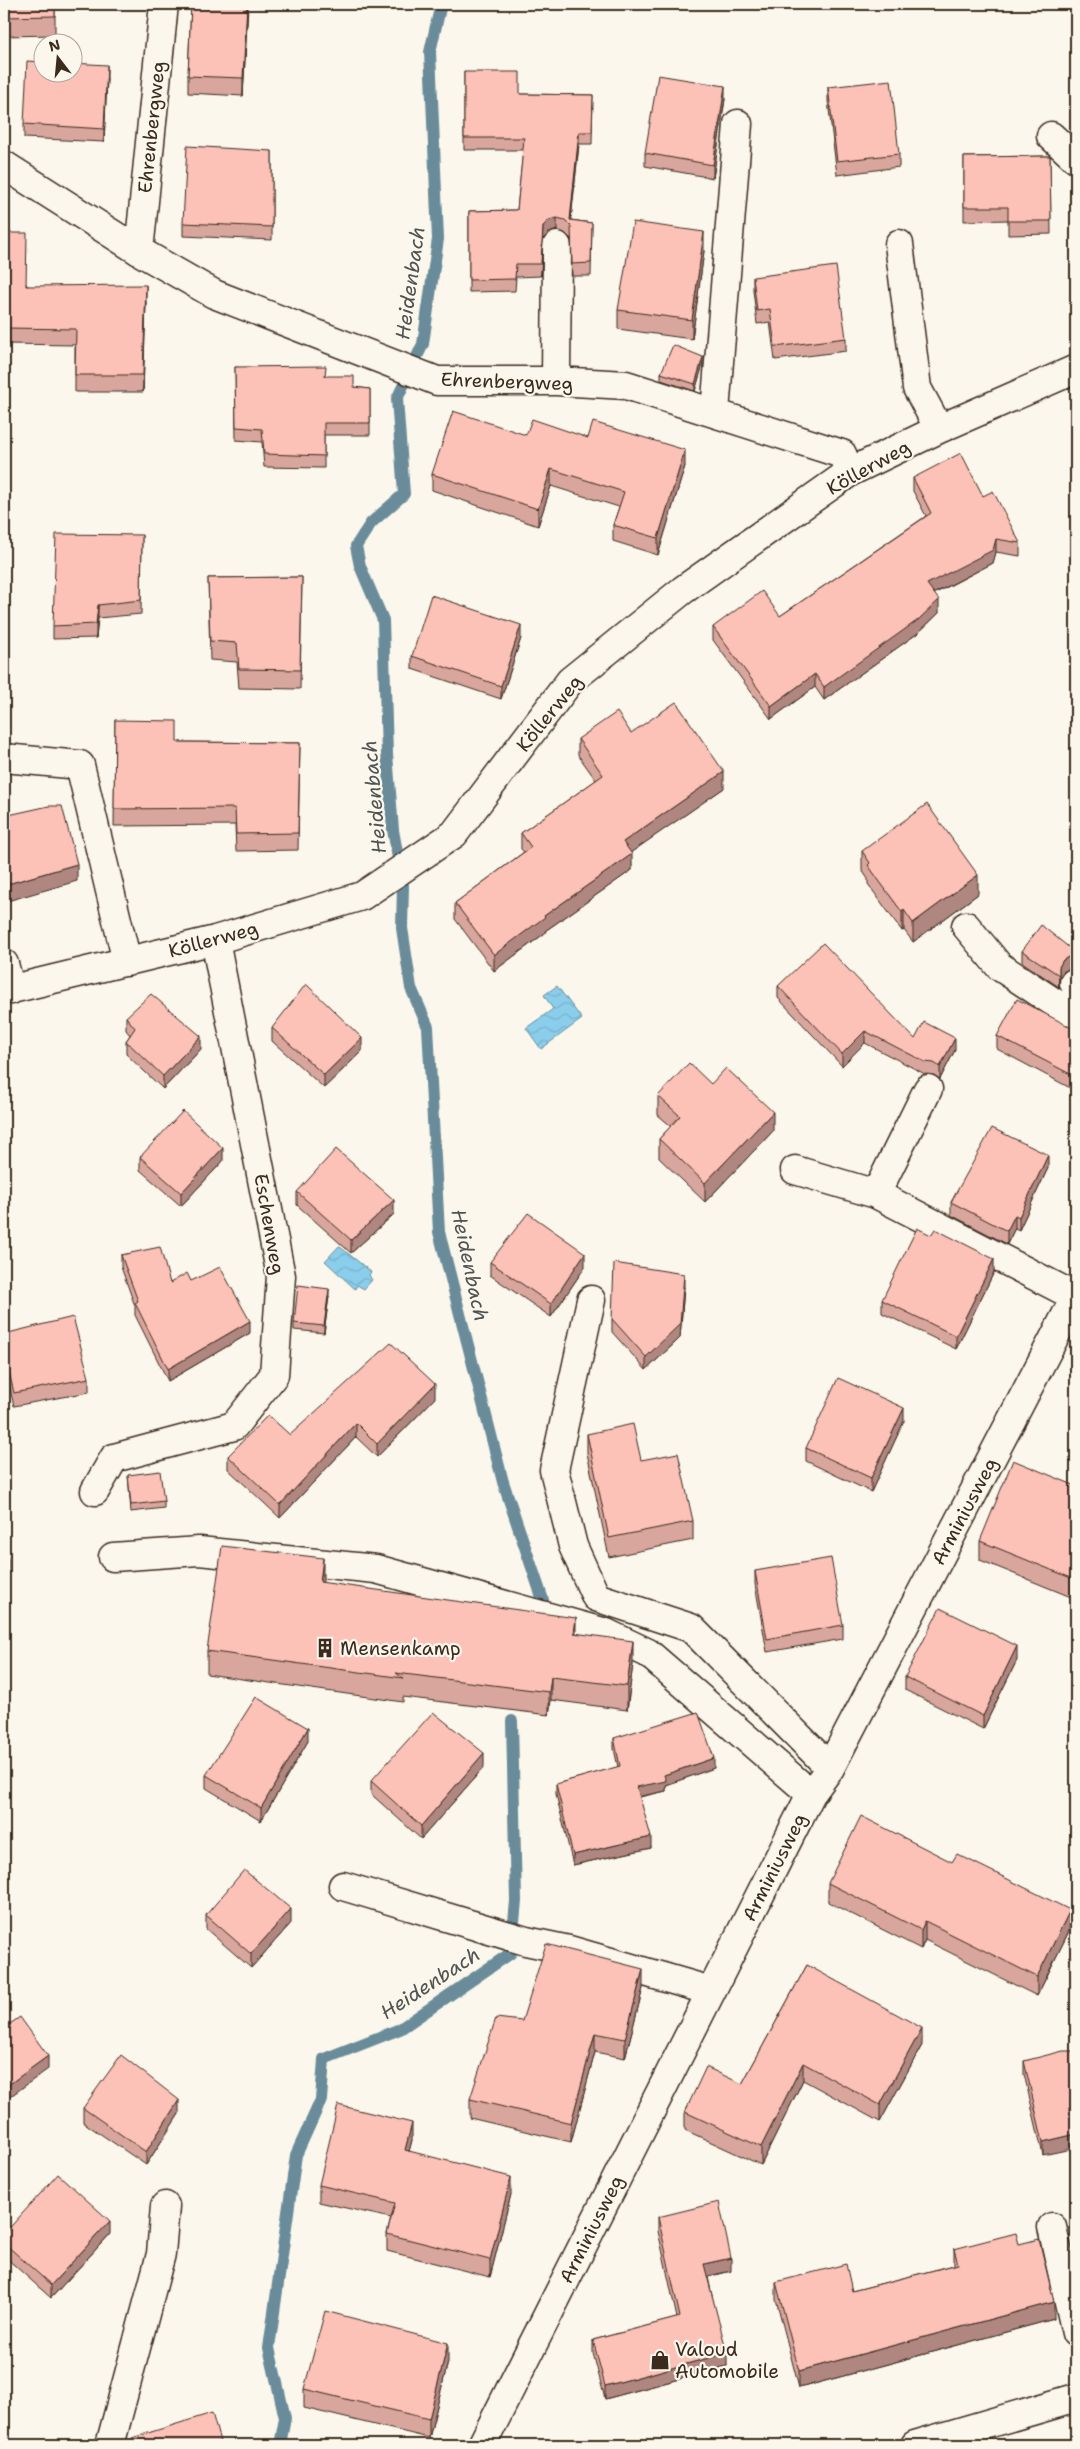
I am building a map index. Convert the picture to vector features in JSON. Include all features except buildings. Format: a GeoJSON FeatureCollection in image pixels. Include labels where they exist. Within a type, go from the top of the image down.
{"type":"FeatureCollection","features":[{"type":"Feature","properties":{"kind":"street","name":"Ehrenbergweg"},"geometry":{"type":"LineString","coordinates":[[139,251],[164,4]]}},
{"type":"Feature","properties":{"kind":"street"},"geometry":{"type":"LineString","coordinates":[[714,412],[738,124]]}},
{"type":"Feature","properties":{"kind":"street"},"geometry":{"type":"LineString","coordinates":[[1051,136],[1076,158]]}},
{"type":"Feature","properties":{"kind":"street","name":"Ehrenbergweg"},"geometry":{"type":"LineString","coordinates":[[4,165],[139,251],[214,294],[437,381],[556,382],[626,385],[842,454],[850,472]]}},
{"type":"Feature","properties":{"kind":"street"},"geometry":{"type":"LineString","coordinates":[[899,244],[917,388],[938,429]]}},
{"type":"Feature","properties":{"kind":"street"},"geometry":{"type":"LineString","coordinates":[[556,382],[557,246]]}},
{"type":"Feature","properties":{"kind":"street","name":"Köllerweg"},"geometry":{"type":"LineString","coordinates":[[7,990],[215,940],[362,896],[454,834],[570,681],[683,590],[850,472],[938,429],[1076,369]]}},
{"type":"Feature","properties":{"kind":"street"},"geometry":{"type":"LineString","coordinates":[[4,758],[80,765],[127,962]]}},
{"type":"Feature","properties":{"kind":"street"},"geometry":{"type":"LineString","coordinates":[[966,926],[999,966],[1076,1017]]}},
{"type":"Feature","properties":{"kind":"street","name":"Eschenweg"},"geometry":{"type":"LineString","coordinates":[[95,1491],[114,1458],[234,1426],[274,1375],[281,1276],[215,940]]}},
{"type":"Feature","properties":{"kind":"street"},"geometry":{"type":"LineString","coordinates":[[4,964],[7,990]]}},
{"type":"Feature","properties":{"kind":"street"},"geometry":{"type":"LineString","coordinates":[[876,1194],[928,1089]]}},
{"type":"Feature","properties":{"kind":"street"},"geometry":{"type":"LineString","coordinates":[[795,1170],[876,1194],[1076,1296]]}},
{"type":"Feature","properties":{"kind":"street","name":"Arminiusweg"},"geometry":{"type":"LineString","coordinates":[[482,2445],[811,1794],[830,1768],[1076,1296]]}},
{"type":"Feature","properties":{"kind":"street"},"geometry":{"type":"LineString","coordinates":[[591,1300],[554,1470],[574,1546],[596,1597],[691,1628],[830,1768]]}},
{"type":"Feature","properties":{"kind":"street"},"geometry":{"type":"LineString","coordinates":[[114,1558],[199,1550],[376,1569],[606,1633],[648,1653],[811,1794]]}},
{"type":"Feature","properties":{"kind":"street"},"geometry":{"type":"LineString","coordinates":[[343,1886],[515,1937],[569,1950],[711,1991]]}},
{"type":"Feature","properties":{"kind":"street"},"geometry":{"type":"LineString","coordinates":[[110,2445],[161,2254],[165,2206]]}},
{"type":"Feature","properties":{"kind":"street"},"geometry":{"type":"LineString","coordinates":[[1052,2227],[1076,2333]]}},
{"type":"Feature","properties":{"kind":"street"},"geometry":{"type":"LineString","coordinates":[[915,2445],[1076,2398]]}},
{"type":"Feature","properties":{"kind":"water"},"geometry":{"type":"Polygon","coordinates":[[[557,986],[582,1019],[541,1049],[526,1028],[553,1009],[544,995],[557,986]]]}},
{"type":"Feature","properties":{"kind":"water"},"geometry":{"type":"Polygon","coordinates":[[[339,1246],[371,1272],[369,1275],[372,1280],[364,1289],[357,1285],[355,1289],[325,1261],[339,1246]]]}},
{"type":"Feature","properties":{"kind":"waterway","name":"Heidenbach"},"geometry":{"type":"LineString","coordinates":[[441,4],[430,52],[438,239],[423,344],[397,399],[404,494],[371,523],[356,546],[360,566],[383,620],[387,754],[393,830],[403,886],[402,928],[411,988],[428,1027],[439,1232],[503,1482],[543,1600]]}},
{"type":"Feature","properties":{"kind":"waterway","name":"Heidenbach"},"geometry":{"type":"LineString","coordinates":[[280,2445],[285,2418],[269,2348],[296,2155],[321,2100],[324,2059],[400,2029],[511,1953],[516,1901],[512,1721]]}},
{"type":"Feature","properties":{"kind":"place","name":"Mensenkamp"},"geometry":{"type":"Point","coordinates":[325,1648]}},
{"type":"Feature","properties":{"kind":"place","name":"Valoud Automobile"},"geometry":{"type":"Point","coordinates":[660,2360]}}]}
